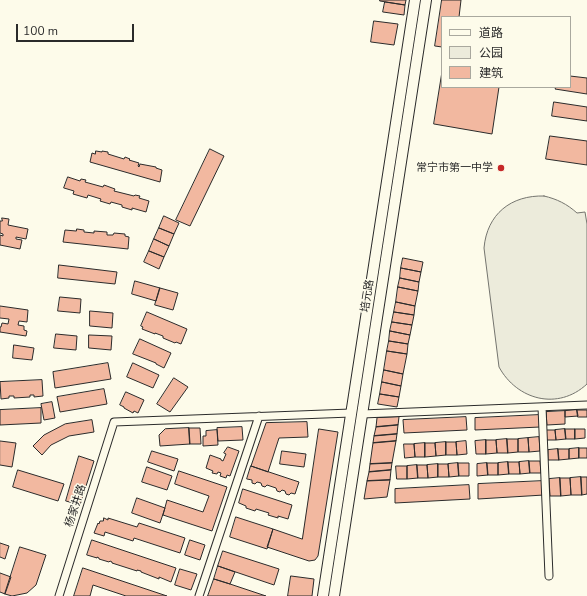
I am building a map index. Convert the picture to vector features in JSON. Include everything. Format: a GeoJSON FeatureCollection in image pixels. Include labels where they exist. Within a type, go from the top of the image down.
{"type":"FeatureCollection","features":[{"type":"Feature","properties":{"kind":"main road","name":"培元路"},"geometry":{"type":"LineString","coordinates":[[323,596],[415,0]]}},
{"type":"Feature","properties":{"kind":"main road","name":"培元路"},"geometry":{"type":"LineString","coordinates":[[334,596],[426,0]]}},
{"type":"Feature","properties":{"kind":"street"},"geometry":{"type":"LineString","coordinates":[[362,414],[587,405]]}},
{"type":"Feature","properties":{"kind":"street"},"geometry":{"type":"LineString","coordinates":[[542,408],[549,576]]}},
{"type":"Feature","properties":{"kind":"street"},"geometry":{"type":"LineString","coordinates":[[199,596],[259,416],[351,413]]}},
{"type":"Feature","properties":{"kind":"street","name":"杨家井路"},"geometry":{"type":"LineString","coordinates":[[59,596],[114,422],[259,416]]}},
{"type":"Feature","properties":{"kind":"green space"},"geometry":{"type":"Polygon","coordinates":[[[544,196],[562,202],[577,213],[585,212],[587,224],[587,384],[576,392],[564,397],[551,399],[539,398],[527,394],[516,387],[499,367],[484,248],[490,225],[503,209],[511,203],[521,199],[544,196]]]}},
{"type":"Feature","properties":{"kind":"building"},"geometry":{"type":"Polygon","coordinates":[[[380,0],[406,0],[405,5],[380,0]]]}},
{"type":"Feature","properties":{"kind":"building"},"geometry":{"type":"Polygon","coordinates":[[[442,0],[461,0],[459,16],[441,16],[441,47],[435,46],[442,0]]]}},
{"type":"Feature","properties":{"kind":"building"},"geometry":{"type":"Polygon","coordinates":[[[385,2],[405,5],[404,15],[383,12],[385,2]]]}},
{"type":"Feature","properties":{"kind":"building"},"geometry":{"type":"Polygon","coordinates":[[[374,21],[398,24],[394,45],[371,42],[374,21]]]}},
{"type":"Feature","properties":{"kind":"building"},"geometry":{"type":"Polygon","coordinates":[[[571,76],[587,78],[587,94],[555,89],[571,88],[571,76]]]}},
{"type":"Feature","properties":{"kind":"building"},"geometry":{"type":"Polygon","coordinates":[[[441,78],[441,88],[499,88],[492,134],[434,124],[441,78]]]}},
{"type":"Feature","properties":{"kind":"building"},"geometry":{"type":"Polygon","coordinates":[[[554,102],[587,107],[587,121],[552,116],[554,102]]]}},
{"type":"Feature","properties":{"kind":"building"},"geometry":{"type":"Polygon","coordinates":[[[550,136],[587,141],[587,165],[546,159],[550,136]]]}},
{"type":"Feature","properties":{"kind":"building"},"geometry":{"type":"Polygon","coordinates":[[[210,149],[224,156],[190,226],[176,220],[210,149]]]}},
{"type":"Feature","properties":{"kind":"building"},"geometry":{"type":"Polygon","coordinates":[[[96,151],[108,152],[108,154],[124,159],[125,157],[139,163],[139,167],[140,164],[156,167],[162,170],[160,182],[90,162],[92,153],[95,154],[96,151]]]}},
{"type":"Feature","properties":{"kind":"building"},"geometry":{"type":"Polygon","coordinates":[[[68,177],[80,181],[81,179],[86,180],[85,182],[103,187],[104,185],[115,189],[114,191],[140,196],[139,198],[149,201],[146,212],[132,208],[132,210],[111,202],[110,204],[100,201],[101,199],[88,195],[87,198],[73,194],[74,191],[64,188],[68,177]]]}},
{"type":"Feature","properties":{"kind":"building"},"geometry":{"type":"Polygon","coordinates":[[[164,216],[179,223],[174,234],[159,228],[164,216]]]}},
{"type":"Feature","properties":{"kind":"building"},"geometry":{"type":"Polygon","coordinates":[[[2,218],[9,219],[8,225],[28,229],[26,239],[16,237],[16,239],[22,240],[20,249],[0,245],[0,235],[3,236],[3,234],[0,233],[0,221],[2,221],[2,218]]]}},
{"type":"Feature","properties":{"kind":"building"},"geometry":{"type":"Polygon","coordinates":[[[159,228],[174,234],[169,246],[154,239],[159,228]]]}},
{"type":"Feature","properties":{"kind":"building"},"geometry":{"type":"Polygon","coordinates":[[[77,229],[84,230],[84,232],[94,233],[94,231],[107,232],[107,235],[113,235],[114,233],[125,234],[125,236],[129,237],[128,249],[63,242],[65,230],[76,231],[77,229]]]}},
{"type":"Feature","properties":{"kind":"building"},"geometry":{"type":"Polygon","coordinates":[[[154,239],[169,246],[164,257],[149,251],[154,239]]]}},
{"type":"Feature","properties":{"kind":"building"},"geometry":{"type":"Polygon","coordinates":[[[149,251],[164,257],[159,269],[144,262],[149,251]]]}},
{"type":"Feature","properties":{"kind":"building"},"geometry":{"type":"Polygon","coordinates":[[[403,258],[423,262],[421,272],[401,268],[403,258]]]}},
{"type":"Feature","properties":{"kind":"building"},"geometry":{"type":"Polygon","coordinates":[[[59,265],[117,272],[115,284],[58,278],[59,265]]]}},
{"type":"Feature","properties":{"kind":"building"},"geometry":{"type":"Polygon","coordinates":[[[401,268],[421,272],[419,282],[400,278],[401,268]]]}},
{"type":"Feature","properties":{"kind":"building"},"geometry":{"type":"Polygon","coordinates":[[[400,278],[419,282],[418,291],[398,287],[400,278]]]}},
{"type":"Feature","properties":{"kind":"building"},"geometry":{"type":"Polygon","coordinates":[[[135,281],[160,288],[156,301],[132,294],[135,281]]]}},
{"type":"Feature","properties":{"kind":"building"},"geometry":{"type":"Polygon","coordinates":[[[398,287],[418,291],[415,306],[396,302],[398,287]]]}},
{"type":"Feature","properties":{"kind":"building"},"geometry":{"type":"Polygon","coordinates":[[[160,288],[178,293],[173,310],[155,305],[160,288]]]}},
{"type":"Feature","properties":{"kind":"building"},"geometry":{"type":"Polygon","coordinates":[[[60,297],[81,299],[80,313],[58,311],[60,297]]]}},
{"type":"Feature","properties":{"kind":"building"},"geometry":{"type":"Polygon","coordinates":[[[396,302],[415,306],[414,315],[394,312],[396,302]]]}},
{"type":"Feature","properties":{"kind":"building"},"geometry":{"type":"Polygon","coordinates":[[[0,306],[28,310],[27,322],[19,321],[18,325],[24,326],[24,330],[27,331],[26,336],[0,332],[2,323],[8,324],[9,319],[0,318],[0,306]]]}},
{"type":"Feature","properties":{"kind":"building"},"geometry":{"type":"Polygon","coordinates":[[[90,311],[113,313],[112,328],[90,326],[90,311]]]}},
{"type":"Feature","properties":{"kind":"building"},"geometry":{"type":"Polygon","coordinates":[[[147,312],[187,329],[181,344],[175,343],[163,338],[163,336],[142,329],[143,327],[141,326],[147,312]]]}},
{"type":"Feature","properties":{"kind":"building"},"geometry":{"type":"Polygon","coordinates":[[[394,312],[414,315],[412,325],[392,322],[394,312]]]}},
{"type":"Feature","properties":{"kind":"building"},"geometry":{"type":"Polygon","coordinates":[[[392,322],[412,325],[410,335],[390,331],[392,322]]]}},
{"type":"Feature","properties":{"kind":"building"},"geometry":{"type":"Polygon","coordinates":[[[390,331],[410,335],[408,344],[389,341],[390,331]]]}},
{"type":"Feature","properties":{"kind":"building"},"geometry":{"type":"Polygon","coordinates":[[[56,334],[77,336],[76,350],[54,348],[56,334]]]}},
{"type":"Feature","properties":{"kind":"building"},"geometry":{"type":"Polygon","coordinates":[[[89,335],[112,336],[111,350],[89,348],[89,335]]]}},
{"type":"Feature","properties":{"kind":"building"},"geometry":{"type":"Polygon","coordinates":[[[140,339],[171,353],[164,368],[156,363],[133,354],[140,339]]]}},
{"type":"Feature","properties":{"kind":"building"},"geometry":{"type":"Polygon","coordinates":[[[389,341],[408,344],[407,354],[387,351],[389,341]]]}},
{"type":"Feature","properties":{"kind":"building"},"geometry":{"type":"Polygon","coordinates":[[[14,345],[34,348],[32,360],[13,358],[14,345]]]}},
{"type":"Feature","properties":{"kind":"building"},"geometry":{"type":"Polygon","coordinates":[[[387,351],[407,354],[403,374],[384,370],[387,351]]]}},
{"type":"Feature","properties":{"kind":"building"},"geometry":{"type":"Polygon","coordinates":[[[108,363],[111,379],[55,388],[53,372],[108,363]]]}},
{"type":"Feature","properties":{"kind":"building"},"geometry":{"type":"Polygon","coordinates":[[[133,363],[159,375],[153,388],[127,377],[133,363]]]}},
{"type":"Feature","properties":{"kind":"building"},"geometry":{"type":"Polygon","coordinates":[[[384,370],[403,374],[401,386],[382,382],[384,370]]]}},
{"type":"Feature","properties":{"kind":"building"},"geometry":{"type":"Polygon","coordinates":[[[174,378],[188,387],[170,412],[157,404],[174,378]]]}},
{"type":"Feature","properties":{"kind":"building"},"geometry":{"type":"Polygon","coordinates":[[[42,380],[43,396],[34,397],[34,395],[30,395],[30,397],[14,398],[14,396],[9,396],[9,398],[1,399],[0,382],[42,380]]]}},
{"type":"Feature","properties":{"kind":"building"},"geometry":{"type":"Polygon","coordinates":[[[382,382],[401,386],[399,397],[380,394],[382,382]]]}},
{"type":"Feature","properties":{"kind":"building"},"geometry":{"type":"Polygon","coordinates":[[[104,389],[107,404],[60,412],[57,397],[104,389]]]}},
{"type":"Feature","properties":{"kind":"building"},"geometry":{"type":"Polygon","coordinates":[[[126,392],[144,400],[138,413],[134,411],[133,413],[120,405],[126,392]]]}},
{"type":"Feature","properties":{"kind":"building"},"geometry":{"type":"Polygon","coordinates":[[[380,394],[399,397],[397,407],[378,404],[380,394]]]}},
{"type":"Feature","properties":{"kind":"building"},"geometry":{"type":"Polygon","coordinates":[[[52,402],[55,418],[44,420],[41,404],[52,402]]]}},
{"type":"Feature","properties":{"kind":"building"},"geometry":{"type":"Polygon","coordinates":[[[41,408],[41,423],[0,425],[0,410],[41,408]]]}},
{"type":"Feature","properties":{"kind":"building"},"geometry":{"type":"Polygon","coordinates":[[[577,410],[587,410],[587,417],[578,417],[577,410]]]}},
{"type":"Feature","properties":{"kind":"building"},"geometry":{"type":"Polygon","coordinates":[[[577,410],[578,416],[565,417],[565,411],[577,410]]]}},
{"type":"Feature","properties":{"kind":"building"},"geometry":{"type":"Polygon","coordinates":[[[565,411],[565,424],[547,425],[546,412],[565,411]]]}},
{"type":"Feature","properties":{"kind":"building"},"geometry":{"type":"Polygon","coordinates":[[[539,415],[540,427],[475,430],[475,418],[539,415]]]}},
{"type":"Feature","properties":{"kind":"building"},"geometry":{"type":"Polygon","coordinates":[[[399,417],[398,425],[376,427],[377,418],[399,417]]]}},
{"type":"Feature","properties":{"kind":"building"},"geometry":{"type":"Polygon","coordinates":[[[466,417],[467,430],[404,433],[403,420],[466,417]]]}},
{"type":"Feature","properties":{"kind":"building"},"geometry":{"type":"Polygon","coordinates":[[[92,420],[94,432],[69,436],[51,445],[42,455],[33,446],[44,435],[65,424],[92,420]]]}},
{"type":"Feature","properties":{"kind":"building"},"geometry":{"type":"Polygon","coordinates":[[[307,422],[308,437],[279,438],[268,472],[251,466],[266,423],[307,422]]]}},
{"type":"Feature","properties":{"kind":"building"},"geometry":{"type":"Polygon","coordinates":[[[398,425],[397,434],[374,436],[376,427],[398,425]]]}},
{"type":"Feature","properties":{"kind":"building"},"geometry":{"type":"Polygon","coordinates":[[[242,427],[243,440],[218,441],[217,428],[242,427]]]}},
{"type":"Feature","properties":{"kind":"building"},"geometry":{"type":"Polygon","coordinates":[[[189,428],[200,428],[201,444],[190,444],[189,428]]]}},
{"type":"Feature","properties":{"kind":"building"},"geometry":{"type":"Polygon","coordinates":[[[189,428],[190,444],[160,446],[159,435],[165,429],[189,428]]]}},
{"type":"Feature","properties":{"kind":"building"},"geometry":{"type":"Polygon","coordinates":[[[319,429],[338,432],[318,556],[315,560],[309,561],[267,547],[273,529],[302,539],[319,429]]]}},
{"type":"Feature","properties":{"kind":"building"},"geometry":{"type":"Polygon","coordinates":[[[565,429],[575,429],[575,439],[566,439],[565,429]]]}},
{"type":"Feature","properties":{"kind":"building"},"geometry":{"type":"Polygon","coordinates":[[[565,429],[566,439],[556,440],[555,430],[565,429]]]}},
{"type":"Feature","properties":{"kind":"building"},"geometry":{"type":"Polygon","coordinates":[[[575,429],[585,429],[585,438],[575,439],[575,429]]]}},
{"type":"Feature","properties":{"kind":"building"},"geometry":{"type":"Polygon","coordinates":[[[217,430],[218,445],[203,446],[203,436],[206,436],[206,431],[217,430]]]}},
{"type":"Feature","properties":{"kind":"building"},"geometry":{"type":"Polygon","coordinates":[[[546,430],[555,430],[556,440],[546,440],[546,430]]]}},
{"type":"Feature","properties":{"kind":"building"},"geometry":{"type":"Polygon","coordinates":[[[397,434],[396,441],[373,443],[374,436],[397,434]]]}},
{"type":"Feature","properties":{"kind":"building"},"geometry":{"type":"Polygon","coordinates":[[[539,437],[540,451],[529,452],[528,438],[539,437]]]}},
{"type":"Feature","properties":{"kind":"building"},"geometry":{"type":"Polygon","coordinates":[[[528,438],[529,452],[518,452],[518,439],[528,438]]]}},
{"type":"Feature","properties":{"kind":"building"},"geometry":{"type":"Polygon","coordinates":[[[507,439],[518,439],[518,452],[508,453],[507,439]]]}},
{"type":"Feature","properties":{"kind":"building"},"geometry":{"type":"Polygon","coordinates":[[[507,439],[508,453],[497,453],[496,440],[507,439]]]}},
{"type":"Feature","properties":{"kind":"building"},"geometry":{"type":"Polygon","coordinates":[[[486,440],[496,440],[497,453],[486,454],[486,440]]]}},
{"type":"Feature","properties":{"kind":"building"},"geometry":{"type":"Polygon","coordinates":[[[486,440],[486,454],[476,454],[475,441],[486,440]]]}},
{"type":"Feature","properties":{"kind":"building"},"geometry":{"type":"Polygon","coordinates":[[[0,441],[16,443],[12,467],[0,465],[0,441]]]}},
{"type":"Feature","properties":{"kind":"building"},"geometry":{"type":"Polygon","coordinates":[[[396,441],[392,463],[370,464],[373,443],[396,441]]]}},
{"type":"Feature","properties":{"kind":"building"},"geometry":{"type":"Polygon","coordinates":[[[466,441],[467,454],[457,455],[456,442],[466,441]]]}},
{"type":"Feature","properties":{"kind":"building"},"geometry":{"type":"Polygon","coordinates":[[[446,442],[456,442],[457,455],[446,455],[446,442]]]}},
{"type":"Feature","properties":{"kind":"building"},"geometry":{"type":"Polygon","coordinates":[[[446,442],[446,455],[436,456],[435,443],[446,442]]]}},
{"type":"Feature","properties":{"kind":"building"},"geometry":{"type":"Polygon","coordinates":[[[425,443],[435,443],[436,456],[425,457],[425,443]]]}},
{"type":"Feature","properties":{"kind":"building"},"geometry":{"type":"Polygon","coordinates":[[[425,443],[425,457],[415,457],[414,444],[425,443]]]}},
{"type":"Feature","properties":{"kind":"building"},"geometry":{"type":"Polygon","coordinates":[[[404,444],[414,444],[415,457],[405,458],[404,444]]]}},
{"type":"Feature","properties":{"kind":"building"},"geometry":{"type":"Polygon","coordinates":[[[228,447],[239,451],[230,476],[227,475],[226,478],[220,476],[221,473],[212,473],[213,471],[206,468],[210,455],[223,461],[226,454],[224,453],[228,447]]]}},
{"type":"Feature","properties":{"kind":"building"},"geometry":{"type":"Polygon","coordinates":[[[579,448],[587,448],[587,458],[579,458],[579,448]]]}},
{"type":"Feature","properties":{"kind":"building"},"geometry":{"type":"Polygon","coordinates":[[[579,448],[579,458],[569,459],[569,449],[579,448]]]}},
{"type":"Feature","properties":{"kind":"building"},"geometry":{"type":"Polygon","coordinates":[[[558,449],[569,449],[569,459],[559,460],[558,449]]]}},
{"type":"Feature","properties":{"kind":"building"},"geometry":{"type":"Polygon","coordinates":[[[558,449],[559,460],[548,460],[548,450],[558,449]]]}},
{"type":"Feature","properties":{"kind":"building"},"geometry":{"type":"Polygon","coordinates":[[[152,451],[178,459],[174,471],[148,462],[152,451]]]}},
{"type":"Feature","properties":{"kind":"building"},"geometry":{"type":"Polygon","coordinates":[[[282,451],[306,454],[304,467],[280,464],[282,451]]]}},
{"type":"Feature","properties":{"kind":"building"},"geometry":{"type":"Polygon","coordinates":[[[79,456],[94,461],[80,505],[66,501],[79,456]]]}},
{"type":"Feature","properties":{"kind":"building"},"geometry":{"type":"Polygon","coordinates":[[[529,461],[540,461],[541,473],[530,473],[529,461]]]}},
{"type":"Feature","properties":{"kind":"building"},"geometry":{"type":"Polygon","coordinates":[[[529,461],[530,473],[520,474],[519,462],[529,461]]]}},
{"type":"Feature","properties":{"kind":"building"},"geometry":{"type":"Polygon","coordinates":[[[508,462],[519,462],[520,474],[509,474],[508,462]]]}},
{"type":"Feature","properties":{"kind":"building"},"geometry":{"type":"Polygon","coordinates":[[[508,462],[509,474],[498,475],[498,463],[508,462]]]}},
{"type":"Feature","properties":{"kind":"building"},"geometry":{"type":"Polygon","coordinates":[[[392,463],[391,470],[369,472],[370,464],[392,463]]]}},
{"type":"Feature","properties":{"kind":"building"},"geometry":{"type":"Polygon","coordinates":[[[458,463],[469,463],[469,476],[459,476],[458,463]]]}},
{"type":"Feature","properties":{"kind":"building"},"geometry":{"type":"Polygon","coordinates":[[[458,463],[459,476],[449,477],[448,464],[458,463]]]}},
{"type":"Feature","properties":{"kind":"building"},"geometry":{"type":"Polygon","coordinates":[[[487,463],[498,463],[498,475],[488,475],[487,463]]]}},
{"type":"Feature","properties":{"kind":"building"},"geometry":{"type":"Polygon","coordinates":[[[487,463],[488,475],[477,476],[477,464],[487,463]]]}},
{"type":"Feature","properties":{"kind":"building"},"geometry":{"type":"Polygon","coordinates":[[[438,464],[448,464],[449,477],[438,477],[438,464]]]}},
{"type":"Feature","properties":{"kind":"building"},"geometry":{"type":"Polygon","coordinates":[[[438,464],[438,477],[428,478],[427,465],[438,464]]]}},
{"type":"Feature","properties":{"kind":"building"},"geometry":{"type":"Polygon","coordinates":[[[417,465],[427,465],[428,478],[418,478],[417,465]]]}},
{"type":"Feature","properties":{"kind":"building"},"geometry":{"type":"Polygon","coordinates":[[[417,465],[418,478],[407,479],[407,466],[417,465]]]}},
{"type":"Feature","properties":{"kind":"building"},"geometry":{"type":"Polygon","coordinates":[[[251,466],[299,482],[295,494],[291,493],[289,495],[286,494],[285,491],[277,491],[276,488],[267,485],[265,487],[262,486],[261,483],[252,483],[252,480],[247,479],[251,466]]]}},
{"type":"Feature","properties":{"kind":"building"},"geometry":{"type":"Polygon","coordinates":[[[396,466],[407,466],[407,479],[397,479],[396,466]]]}},
{"type":"Feature","properties":{"kind":"building"},"geometry":{"type":"Polygon","coordinates":[[[147,467],[172,476],[167,490],[142,482],[147,467]]]}},
{"type":"Feature","properties":{"kind":"building"},"geometry":{"type":"Polygon","coordinates":[[[18,470],[64,484],[58,501],[13,487],[18,470]]]}},
{"type":"Feature","properties":{"kind":"building"},"geometry":{"type":"Polygon","coordinates":[[[391,470],[390,480],[367,481],[369,472],[391,470]]]}},
{"type":"Feature","properties":{"kind":"building"},"geometry":{"type":"Polygon","coordinates":[[[179,471],[227,487],[212,531],[163,515],[167,500],[203,512],[209,496],[175,484],[179,471]]]}},
{"type":"Feature","properties":{"kind":"building"},"geometry":{"type":"Polygon","coordinates":[[[581,477],[587,477],[587,494],[582,495],[581,477]]]}},
{"type":"Feature","properties":{"kind":"building"},"geometry":{"type":"Polygon","coordinates":[[[581,477],[582,495],[571,495],[570,478],[581,477]]]}},
{"type":"Feature","properties":{"kind":"building"},"geometry":{"type":"Polygon","coordinates":[[[560,478],[570,478],[571,495],[561,496],[560,478]]]}},
{"type":"Feature","properties":{"kind":"building"},"geometry":{"type":"Polygon","coordinates":[[[560,478],[561,496],[550,496],[549,479],[560,478]]]}},
{"type":"Feature","properties":{"kind":"building"},"geometry":{"type":"Polygon","coordinates":[[[390,480],[387,497],[364,499],[367,481],[390,480]]]}},
{"type":"Feature","properties":{"kind":"building"},"geometry":{"type":"Polygon","coordinates":[[[543,481],[544,495],[478,499],[478,484],[543,481]]]}},
{"type":"Feature","properties":{"kind":"building"},"geometry":{"type":"Polygon","coordinates":[[[469,485],[470,499],[395,503],[395,489],[469,485]]]}},
{"type":"Feature","properties":{"kind":"building"},"geometry":{"type":"Polygon","coordinates":[[[243,489],[292,505],[288,519],[268,515],[269,513],[256,509],[255,511],[246,508],[246,506],[239,503],[243,489]]]}},
{"type":"Feature","properties":{"kind":"building"},"geometry":{"type":"Polygon","coordinates":[[[137,498],[165,508],[160,523],[132,513],[137,498]]]}},
{"type":"Feature","properties":{"kind":"building"},"geometry":{"type":"Polygon","coordinates":[[[236,517],[273,529],[267,549],[230,537],[236,517]]]}},
{"type":"Feature","properties":{"kind":"building"},"geometry":{"type":"Polygon","coordinates":[[[104,518],[137,527],[139,523],[185,538],[180,553],[134,538],[133,541],[105,532],[104,536],[94,533],[98,523],[99,524],[100,521],[103,521],[104,518]]]}},
{"type":"Feature","properties":{"kind":"building"},"geometry":{"type":"Polygon","coordinates":[[[92,540],[176,568],[171,582],[159,577],[159,579],[141,571],[112,563],[110,561],[109,562],[87,555],[92,540]]]}},
{"type":"Feature","properties":{"kind":"building"},"geometry":{"type":"Polygon","coordinates":[[[190,540],[205,545],[200,560],[185,555],[190,540]]]}},
{"type":"Feature","properties":{"kind":"building"},"geometry":{"type":"Polygon","coordinates":[[[0,543],[9,546],[5,559],[0,557],[0,543]]]}},
{"type":"Feature","properties":{"kind":"building"},"geometry":{"type":"Polygon","coordinates":[[[20,547],[46,555],[36,585],[27,593],[12,596],[5,594],[20,547]]]}},
{"type":"Feature","properties":{"kind":"building"},"geometry":{"type":"Polygon","coordinates":[[[223,551],[279,569],[274,585],[218,566],[223,551]]]}},
{"type":"Feature","properties":{"kind":"building"},"geometry":{"type":"Polygon","coordinates":[[[218,566],[235,572],[230,584],[214,579],[218,566]]]}},
{"type":"Feature","properties":{"kind":"building"},"geometry":{"type":"Polygon","coordinates":[[[83,568],[167,596],[126,596],[93,585],[90,596],[74,596],[83,568]]]}},
{"type":"Feature","properties":{"kind":"building"},"geometry":{"type":"Polygon","coordinates":[[[180,569],[197,574],[191,590],[175,585],[180,569]]]}},
{"type":"Feature","properties":{"kind":"building"},"geometry":{"type":"Polygon","coordinates":[[[0,573],[11,577],[5,594],[0,592],[0,573]]]}},
{"type":"Feature","properties":{"kind":"building"},"geometry":{"type":"Polygon","coordinates":[[[291,576],[314,579],[312,596],[288,596],[291,576]]]}},
{"type":"Feature","properties":{"kind":"building"},"geometry":{"type":"Polygon","coordinates":[[[214,579],[230,584],[266,596],[208,596],[214,579]]]}},
{"type":"Feature","properties":{"kind":"place","name":"常宁市第一中学"},"geometry":{"type":"Point","coordinates":[501,168]}}]}
